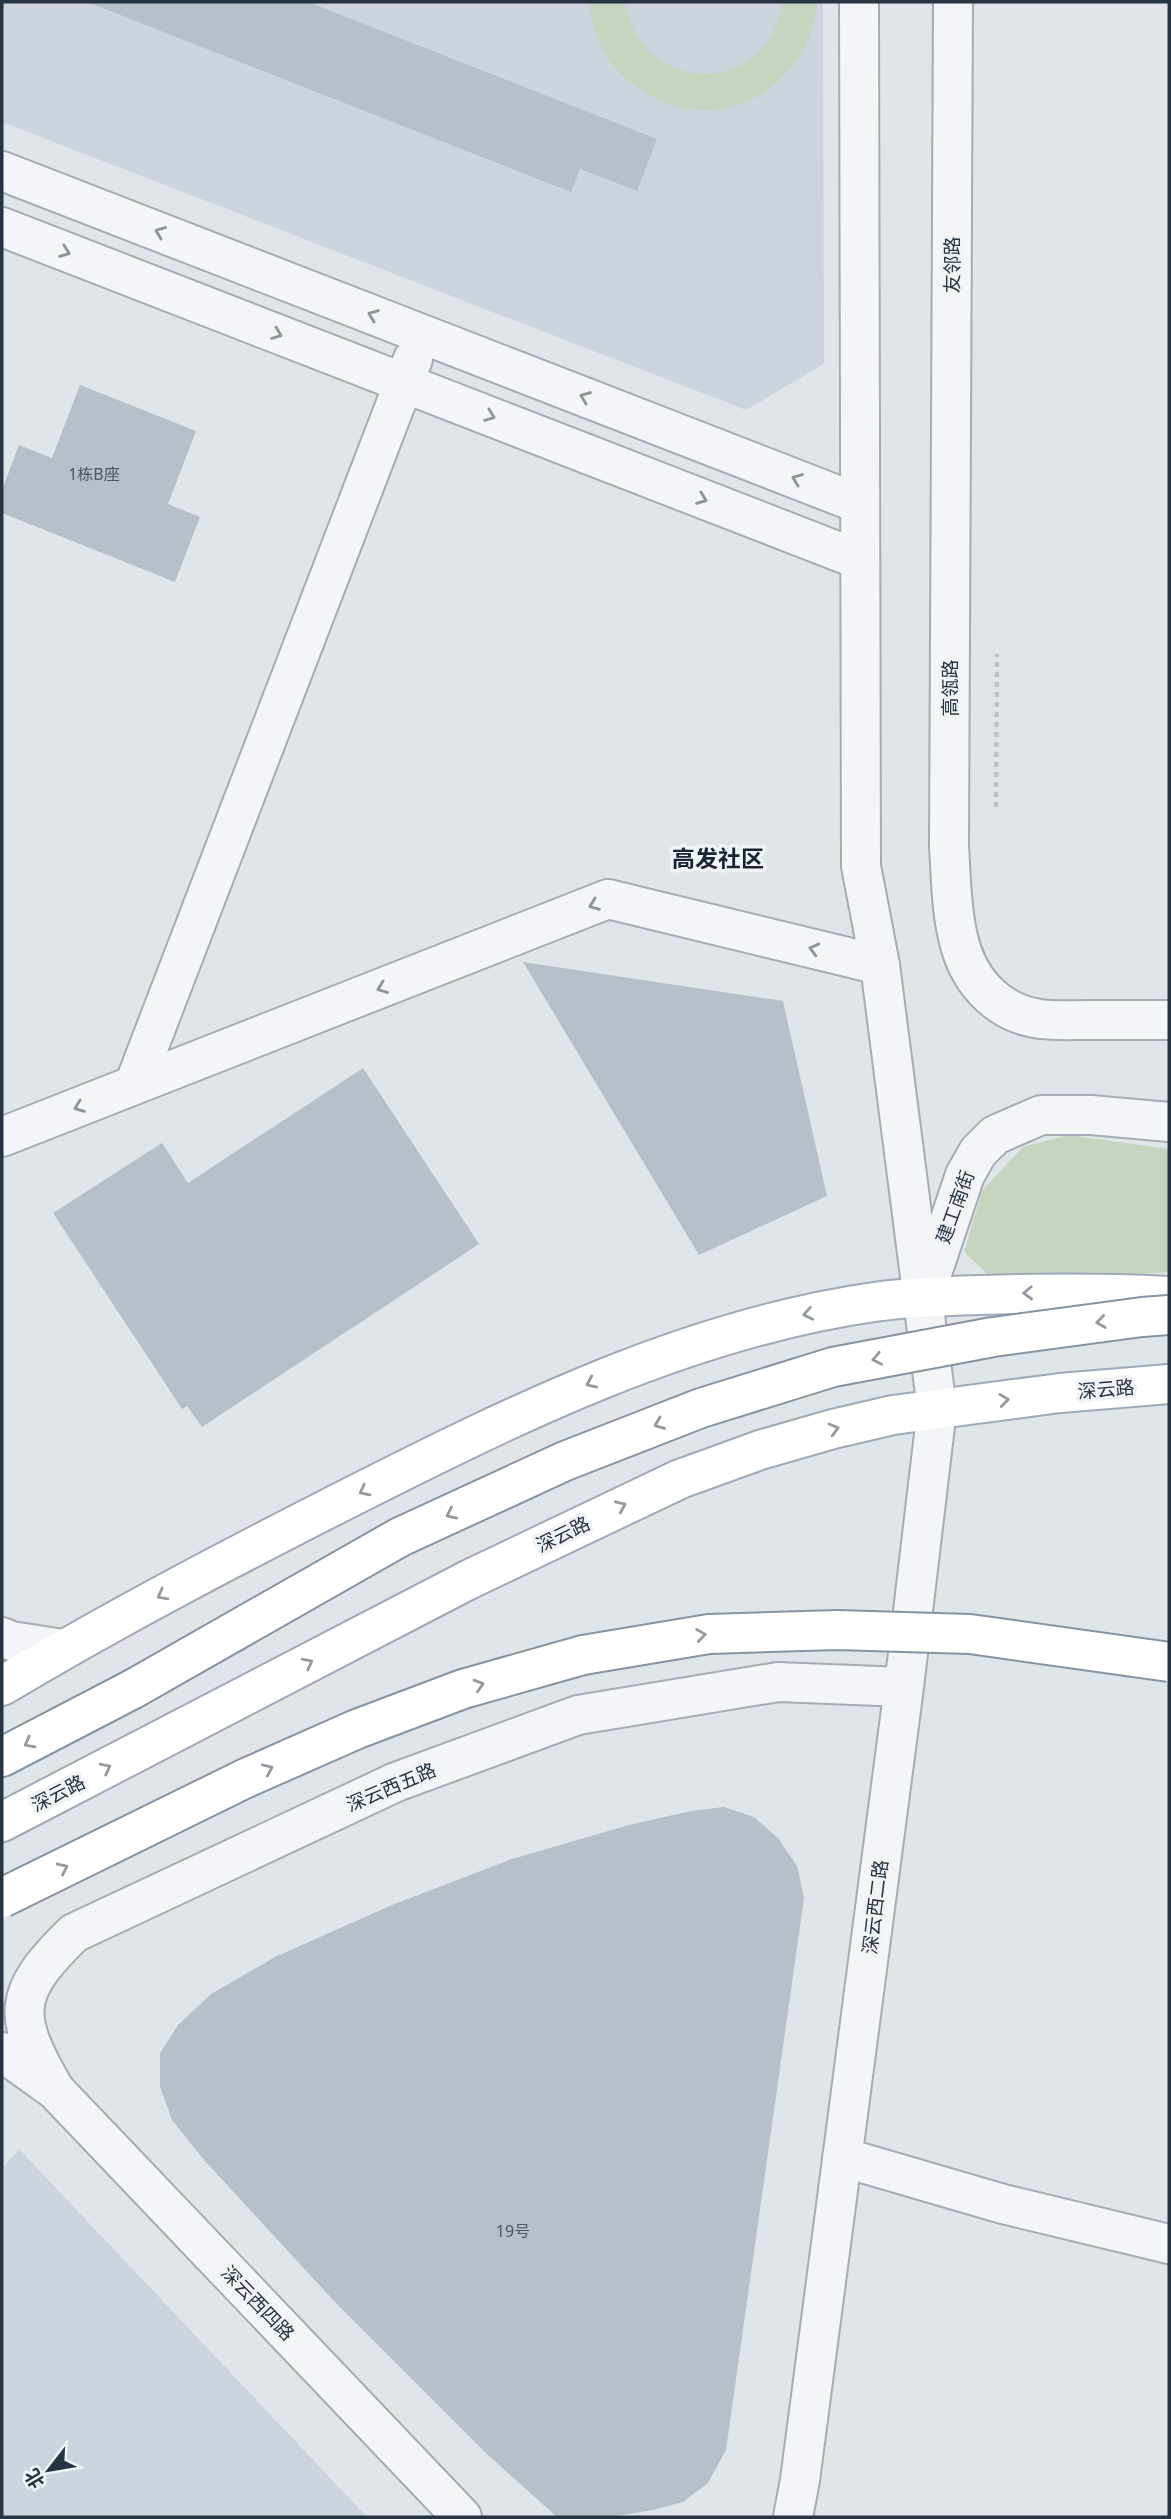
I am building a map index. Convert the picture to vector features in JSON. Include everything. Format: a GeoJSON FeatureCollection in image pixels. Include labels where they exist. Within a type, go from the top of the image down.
{"type":"FeatureCollection","features":[{"type":"Feature","properties":{"kind":"main road"},"geometry":{"type":"LineString","coordinates":[[2,1686],[63,1649],[262,1542],[398,1473],[608,1376],[696,1344],[786,1319],[873,1302],[924,1297],[1046,1293],[1169,1296]]}},
{"type":"Feature","properties":{"kind":"main road"},"geometry":{"type":"LineString","coordinates":[[2,1757],[133,1689],[400,1537],[565,1461],[701,1408],[833,1367],[993,1337],[1169,1315]]}},
{"type":"Feature","properties":{"kind":"main road","name":"深云路"},"geometry":{"type":"LineString","coordinates":[[2,1822],[470,1579],[680,1479],[760,1450],[893,1415],[1060,1393],[1169,1384]]}},
{"type":"Feature","properties":{"kind":"main road"},"geometry":{"type":"LineString","coordinates":[[2,1898],[244,1779],[357,1729],[463,1689],[583,1655],[709,1634],[837,1630],[970,1634],[1169,1662]]}},
{"type":"Feature","properties":{"kind":"street","name":"深云西二路"},"geometry":{"type":"LineString","coordinates":[[793,2517],[904,1687],[937,1409],[880,965],[861,866],[859,2]]}},
{"type":"Feature","properties":{"kind":"street","name":"友邻路"},"geometry":{"type":"LineString","coordinates":[[950,529],[953,2]]}},
{"type":"Feature","properties":{"kind":"street"},"geometry":{"type":"LineString","coordinates":[[2,171],[860,504]]}},
{"type":"Feature","properties":{"kind":"street"},"geometry":{"type":"LineString","coordinates":[[2,227],[860,560]]}},
{"type":"Feature","properties":{"kind":"street"},"geometry":{"type":"LineString","coordinates":[[134,1085],[422,334]]}},
{"type":"Feature","properties":{"kind":"street","name":"高瓴路"},"geometry":{"type":"LineString","coordinates":[[950,529],[949,846],[953,913],[966,963],[978,985],[995,1002],[1038,1019],[1169,1020]]}},
{"type":"Feature","properties":{"kind":"street"},"geometry":{"type":"LineString","coordinates":[[2,1137],[608,899],[880,965]]}},
{"type":"Feature","properties":{"kind":"street","name":"建工南街"},"geometry":{"type":"LineString","coordinates":[[924,1297],[965,1174],[978,1152],[995,1135],[1041,1115],[1091,1115],[1169,1122]]}},
{"type":"Feature","properties":{"kind":"street"},"geometry":{"type":"LineString","coordinates":[[2,1637],[12,1642],[63,1649]]}},
{"type":"Feature","properties":{"kind":"street","name":"深云西五路"},"geometry":{"type":"LineString","coordinates":[[55,2090],[35,2054],[23,2022],[27,1993],[45,1962],[74,1934],[396,1782],[578,1715],[778,1682],[904,1687]]}},
{"type":"Feature","properties":{"kind":"street"},"geometry":{"type":"LineString","coordinates":[[2,2052],[55,2090]]}},
{"type":"Feature","properties":{"kind":"street","name":"深云西四路"},"geometry":{"type":"LineString","coordinates":[[55,2090],[462,2517]]}},
{"type":"Feature","properties":{"kind":"street"},"geometry":{"type":"LineString","coordinates":[[842,2157],[1003,2204],[1169,2244]]}},
{"type":"Feature","properties":{"kind":"path"},"geometry":{"type":"LineString","coordinates":[[996,807],[997,654]]}},
{"type":"Feature","properties":{"kind":"shaded area"},"geometry":{"type":"Polygon","coordinates":[[[2,2],[823,2],[824,364],[746,410],[2,122],[2,2]]]}},
{"type":"Feature","properties":{"kind":"shaded area"},"geometry":{"type":"Polygon","coordinates":[[[19,2149],[367,2517],[2,2517],[2,2169],[19,2149]]]}},
{"type":"Feature","properties":{"kind":"green space"},"geometry":{"type":"Polygon","coordinates":[[[589,2],[625,2],[636,33],[654,56],[678,69],[705,74],[731,69],[755,56],[772,33],[782,2],[818,2],[810,34],[796,61],[776,83],[752,99],[725,108],[696,110],[666,103],[637,87],[618,71],[598,40],[589,2]]]}},
{"type":"Feature","properties":{"kind":"green space"},"geometry":{"type":"Polygon","coordinates":[[[1068,1135],[1169,1149],[1169,1272],[996,1282],[964,1252],[982,1191],[1023,1147],[1068,1135]]]}},
{"type":"Feature","properties":{"kind":"building"},"geometry":{"type":"Polygon","coordinates":[[[87,2],[308,2],[657,139],[637,191],[580,169],[571,192],[87,2]]]}},
{"type":"Feature","properties":{"kind":"building"},"geometry":{"type":"Polygon","coordinates":[[[80,385],[196,431],[168,504],[200,517],[175,582],[2,513],[2,490],[19,445],[52,458],[80,385]]]}},
{"type":"Feature","properties":{"kind":"building"},"geometry":{"type":"Polygon","coordinates":[[[523,962],[783,1001],[827,1196],[699,1255],[523,962]]]}},
{"type":"Feature","properties":{"kind":"building"},"geometry":{"type":"Polygon","coordinates":[[[363,1068],[479,1244],[202,1427],[187,1406],[182,1409],[53,1213],[162,1143],[188,1183],[363,1068]]]}},
{"type":"Feature","properties":{"kind":"building"},"geometry":{"type":"Polygon","coordinates":[[[724,1807],[754,1817],[778,1838],[797,1866],[804,1898],[726,2450],[708,2483],[683,2502],[609,2517],[557,2517],[488,2455],[334,2301],[205,2161],[172,2120],[160,2087],[160,2053],[178,2025],[211,1994],[275,1957],[392,1905],[512,1859],[629,1825],[691,1811],[724,1807]]]}},
{"type":"Feature","properties":{"kind":"district","name":"高发社区"},"geometry":{"type":"Point","coordinates":[718,859]}}]}
